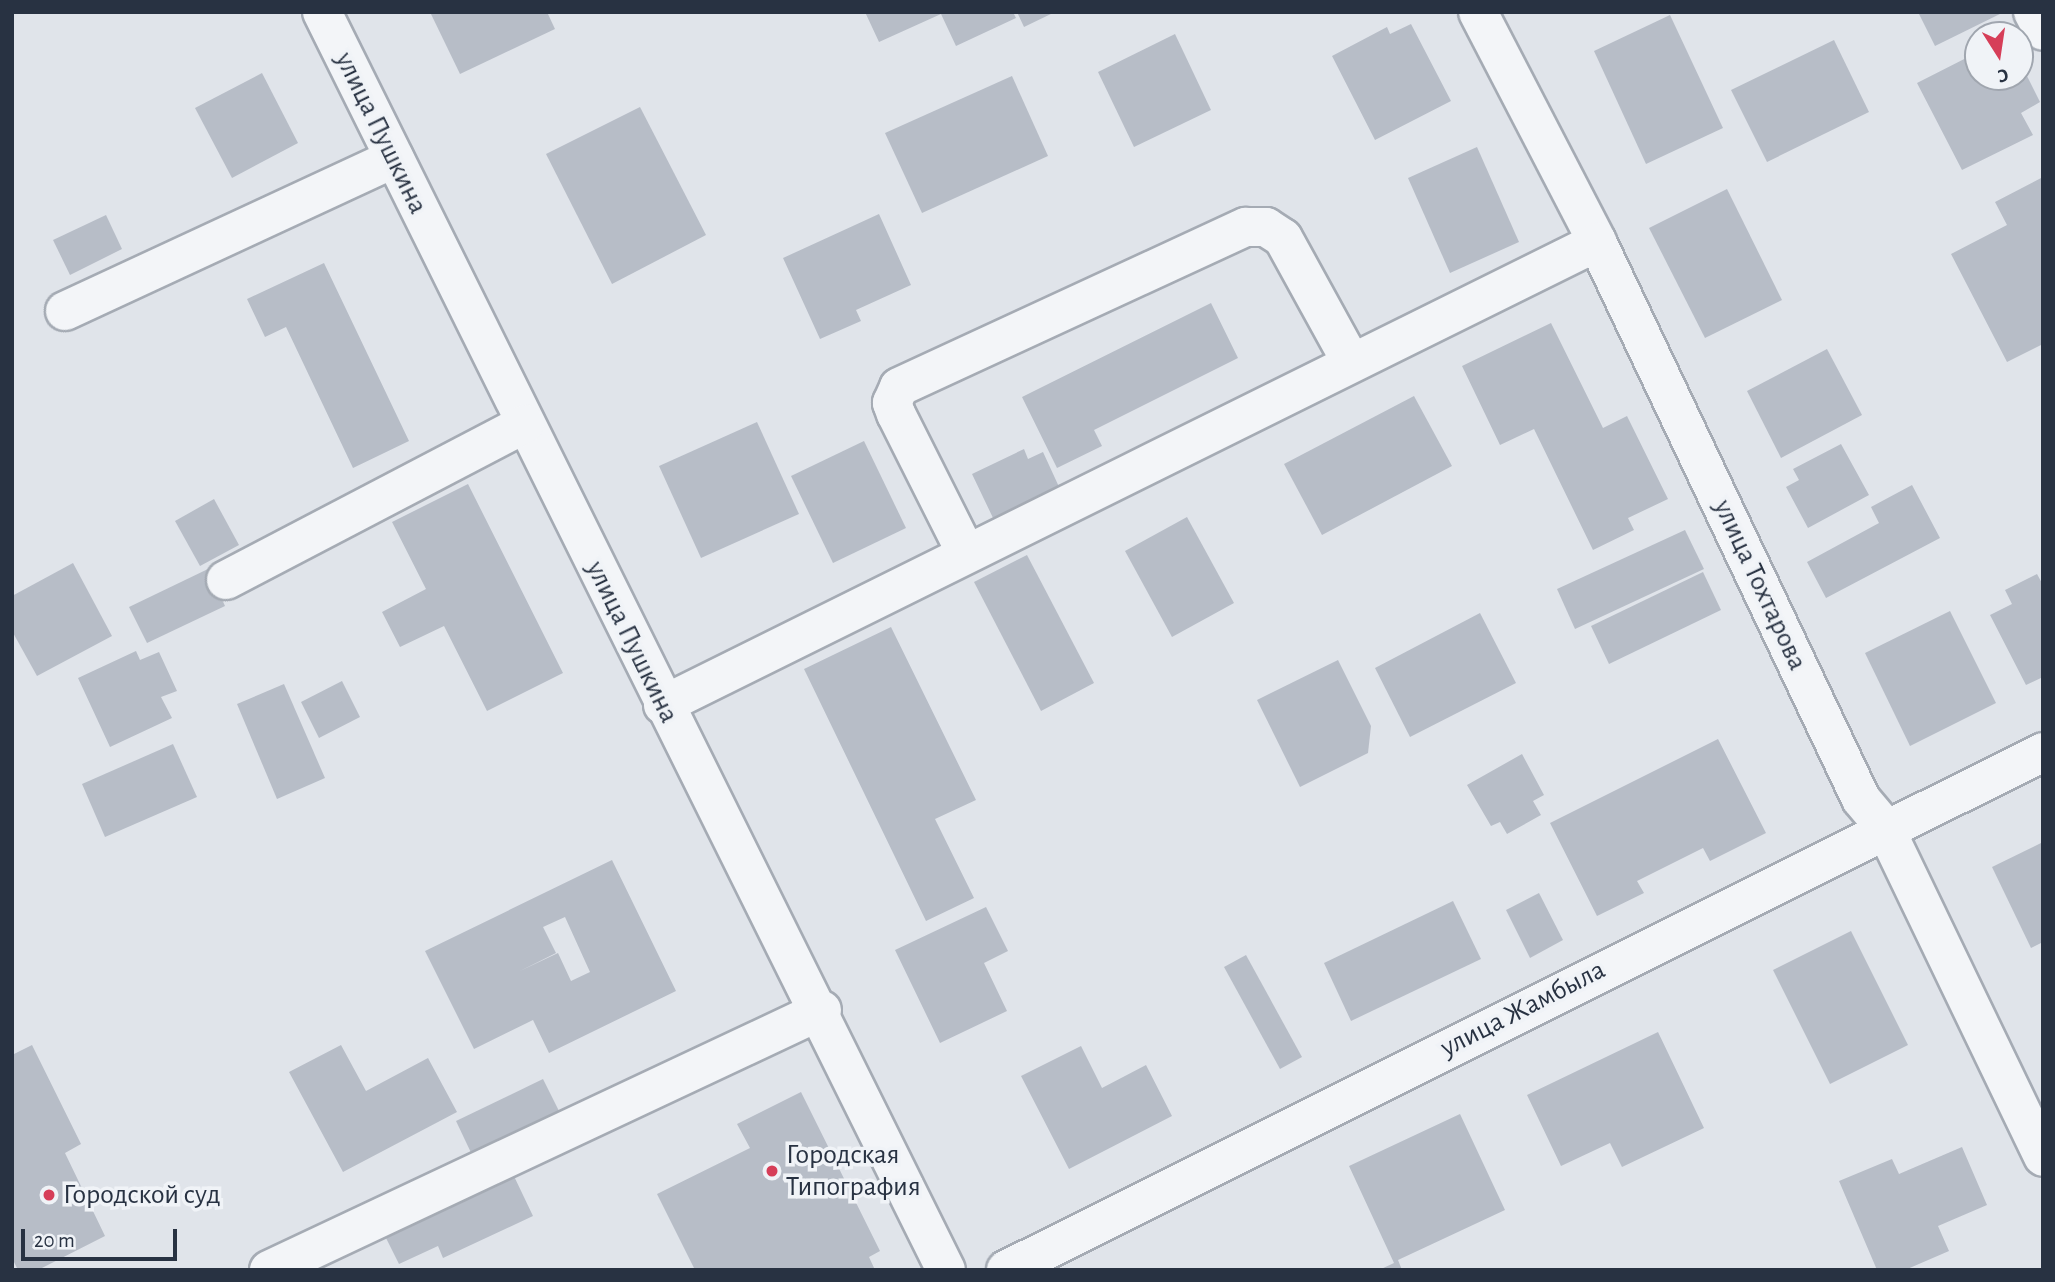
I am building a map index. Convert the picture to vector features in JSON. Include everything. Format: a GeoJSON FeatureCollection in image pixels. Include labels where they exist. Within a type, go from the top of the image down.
{"type":"FeatureCollection","features":[{"type":"Feature","properties":{"kind":"street","name":"улица Пушкина"},"geometry":{"type":"LineString","coordinates":[[322,12],[663,705],[822,1010],[946,1270]]}},
{"type":"Feature","properties":{"kind":"street","name":"улица Тохтарова"},"geometry":{"type":"LineString","coordinates":[[1478,12],[1597,242],[1861,799],[1884,826],[2043,1157]]}},
{"type":"Feature","properties":{"kind":"street"},"geometry":{"type":"LineString","coordinates":[[2033,12],[2043,31]]}},
{"type":"Feature","properties":{"kind":"street"},"geometry":{"type":"LineString","coordinates":[[65,311],[394,158]]}},
{"type":"Feature","properties":{"kind":"street"},"geometry":{"type":"LineString","coordinates":[[965,551],[896,414],[892,403],[899,387],[1246,227],[1266,227],[1283,238],[1350,360]]}},
{"type":"Feature","properties":{"kind":"street"},"geometry":{"type":"LineString","coordinates":[[663,705],[1350,360],[1597,242]]}},
{"type":"Feature","properties":{"kind":"street"},"geometry":{"type":"LineString","coordinates":[[226,580],[524,424]]}},
{"type":"Feature","properties":{"kind":"street","name":"улица Жамбыла"},"geometry":{"type":"LineString","coordinates":[[1006,1270],[1884,826],[2043,752]]}},
{"type":"Feature","properties":{"kind":"street"},"geometry":{"type":"LineString","coordinates":[[269,1270],[822,1010]]}},
{"type":"Feature","properties":{"kind":"building"},"geometry":{"type":"Polygon","coordinates":[[[430,12],[547,12],[555,29],[460,74],[430,12]]]}},
{"type":"Feature","properties":{"kind":"building"},"geometry":{"type":"Polygon","coordinates":[[[865,12],[1013,12],[1016,18],[956,46],[941,14],[879,42],[865,12]]]}},
{"type":"Feature","properties":{"kind":"building"},"geometry":{"type":"Polygon","coordinates":[[[1017,12],[1055,12],[1024,27],[1017,12]]]}},
{"type":"Feature","properties":{"kind":"building"},"geometry":{"type":"Polygon","coordinates":[[[1918,12],[2004,12],[1986,21],[1964,21],[1964,32],[1935,46],[1918,12]]]}},
{"type":"Feature","properties":{"kind":"building"},"geometry":{"type":"Polygon","coordinates":[[[1670,15],[1723,128],[1646,164],[1594,51],[1670,15]]]}},
{"type":"Feature","properties":{"kind":"building"},"geometry":{"type":"Polygon","coordinates":[[[1411,24],[1451,101],[1375,140],[1332,56],[1387,27],[1390,34],[1411,24]]]}},
{"type":"Feature","properties":{"kind":"building"},"geometry":{"type":"Polygon","coordinates":[[[1175,34],[1211,110],[1134,147],[1098,72],[1175,34]]]}},
{"type":"Feature","properties":{"kind":"building"},"geometry":{"type":"Polygon","coordinates":[[[1834,40],[1869,112],[1767,162],[1731,90],[1834,40]]]}},
{"type":"Feature","properties":{"kind":"building"},"geometry":{"type":"Polygon","coordinates":[[[1964,59],[1964,91],[2034,90],[2040,102],[2021,113],[2033,135],[1962,170],[1917,83],[1964,59]]]}},
{"type":"Feature","properties":{"kind":"building"},"geometry":{"type":"Polygon","coordinates":[[[262,73],[298,143],[232,178],[195,108],[262,73]]]}},
{"type":"Feature","properties":{"kind":"building"},"geometry":{"type":"Polygon","coordinates":[[[1012,76],[1048,156],[922,213],[885,133],[1012,76]]]}},
{"type":"Feature","properties":{"kind":"building"},"geometry":{"type":"Polygon","coordinates":[[[640,107],[706,235],[612,284],[546,154],[640,107]]]}},
{"type":"Feature","properties":{"kind":"building"},"geometry":{"type":"Polygon","coordinates":[[[1477,147],[1519,242],[1450,273],[1408,178],[1477,147]]]}},
{"type":"Feature","properties":{"kind":"building"},"geometry":{"type":"Polygon","coordinates":[[[2043,177],[2043,344],[2007,362],[1951,254],[2007,225],[1995,202],[2043,177]]]}},
{"type":"Feature","properties":{"kind":"building"},"geometry":{"type":"Polygon","coordinates":[[[1727,189],[1782,300],[1705,338],[1649,228],[1727,189]]]}},
{"type":"Feature","properties":{"kind":"building"},"geometry":{"type":"Polygon","coordinates":[[[879,214],[911,285],[856,310],[861,321],[820,339],[783,258],[879,214]]]}},
{"type":"Feature","properties":{"kind":"building"},"geometry":{"type":"Polygon","coordinates":[[[106,215],[122,249],[70,275],[53,240],[106,215]]]}},
{"type":"Feature","properties":{"kind":"building"},"geometry":{"type":"Polygon","coordinates":[[[324,263],[409,441],[353,468],[286,327],[265,337],[247,299],[324,263]]]}},
{"type":"Feature","properties":{"kind":"building"},"geometry":{"type":"Polygon","coordinates":[[[1211,303],[1238,358],[1094,430],[1102,446],[1057,468],[1022,397],[1211,303]]]}},
{"type":"Feature","properties":{"kind":"building"},"geometry":{"type":"Polygon","coordinates":[[[1551,323],[1603,428],[1627,416],[1668,499],[1628,518],[1634,530],[1593,550],[1534,429],[1500,445],[1462,366],[1551,323]]]}},
{"type":"Feature","properties":{"kind":"building"},"geometry":{"type":"Polygon","coordinates":[[[1827,349],[1862,415],[1781,458],[1747,391],[1827,349]]]}},
{"type":"Feature","properties":{"kind":"building"},"geometry":{"type":"Polygon","coordinates":[[[1414,396],[1452,466],[1322,535],[1284,464],[1414,396]]]}},
{"type":"Feature","properties":{"kind":"building"},"geometry":{"type":"Polygon","coordinates":[[[757,422],[799,514],[701,558],[659,466],[757,422]]]}},
{"type":"Feature","properties":{"kind":"building"},"geometry":{"type":"Polygon","coordinates":[[[864,441],[906,528],[833,563],[791,476],[864,441]]]}},
{"type":"Feature","properties":{"kind":"building"},"geometry":{"type":"Polygon","coordinates":[[[1841,444],[1869,495],[1808,528],[1786,487],[1799,480],[1793,469],[1841,444]]]}},
{"type":"Feature","properties":{"kind":"building"},"geometry":{"type":"Polygon","coordinates":[[[1024,449],[1028,459],[1043,452],[1060,489],[994,520],[972,474],[1024,449]]]}},
{"type":"Feature","properties":{"kind":"building"},"geometry":{"type":"Polygon","coordinates":[[[468,484],[563,673],[487,711],[444,626],[400,647],[382,612],[426,589],[392,522],[468,484]]]}},
{"type":"Feature","properties":{"kind":"building"},"geometry":{"type":"Polygon","coordinates":[[[1912,485],[1940,538],[1826,598],[1807,562],[1879,523],[1871,507],[1912,485]]]}},
{"type":"Feature","properties":{"kind":"building"},"geometry":{"type":"Polygon","coordinates":[[[214,499],[239,545],[200,566],[175,521],[214,499]]]}},
{"type":"Feature","properties":{"kind":"building"},"geometry":{"type":"Polygon","coordinates":[[[1187,517],[1234,603],[1172,637],[1125,551],[1187,517]]]}},
{"type":"Feature","properties":{"kind":"building"},"geometry":{"type":"Polygon","coordinates":[[[1685,530],[1704,569],[1575,629],[1557,589],[1685,530]]]}},
{"type":"Feature","properties":{"kind":"building"},"geometry":{"type":"Polygon","coordinates":[[[1027,555],[1094,683],[1041,711],[974,582],[1027,555]]]}},
{"type":"Feature","properties":{"kind":"building"},"geometry":{"type":"Polygon","coordinates":[[[73,563],[112,636],[37,676],[12,631],[12,596],[73,563]]]}},
{"type":"Feature","properties":{"kind":"building"},"geometry":{"type":"Polygon","coordinates":[[[208,569],[225,606],[147,643],[129,607],[208,569]]]}},
{"type":"Feature","properties":{"kind":"building"},"geometry":{"type":"Polygon","coordinates":[[[1703,572],[1721,610],[1609,664],[1591,626],[1703,572]]]}},
{"type":"Feature","properties":{"kind":"building"},"geometry":{"type":"Polygon","coordinates":[[[2037,574],[2043,585],[2043,677],[2026,685],[1990,615],[2012,604],[2005,590],[2037,574]]]}},
{"type":"Feature","properties":{"kind":"building"},"geometry":{"type":"Polygon","coordinates":[[[1950,611],[1996,703],[1910,746],[1865,653],[1950,611]]]}},
{"type":"Feature","properties":{"kind":"building"},"geometry":{"type":"Polygon","coordinates":[[[1480,613],[1516,683],[1410,737],[1375,668],[1480,613]]]}},
{"type":"Feature","properties":{"kind":"building"},"geometry":{"type":"Polygon","coordinates":[[[891,627],[976,800],[935,819],[974,898],[926,921],[804,669],[891,627]]]}},
{"type":"Feature","properties":{"kind":"building"},"geometry":{"type":"Polygon","coordinates":[[[136,651],[140,660],[159,652],[177,691],[161,697],[172,718],[110,747],[78,678],[136,651]]]}},
{"type":"Feature","properties":{"kind":"building"},"geometry":{"type":"Polygon","coordinates":[[[1338,660],[1371,726],[1368,753],[1300,787],[1257,700],[1338,660]]]}},
{"type":"Feature","properties":{"kind":"building"},"geometry":{"type":"Polygon","coordinates":[[[342,681],[360,717],[319,738],[301,702],[342,681]]]}},
{"type":"Feature","properties":{"kind":"building"},"geometry":{"type":"Polygon","coordinates":[[[284,684],[325,778],[277,799],[237,704],[284,684]]]}},
{"type":"Feature","properties":{"kind":"building"},"geometry":{"type":"Polygon","coordinates":[[[1718,739],[1766,833],[1710,861],[1703,848],[1637,881],[1644,893],[1597,916],[1550,823],[1718,739]]]}},
{"type":"Feature","properties":{"kind":"building"},"geometry":{"type":"Polygon","coordinates":[[[173,744],[197,797],[105,837],[82,784],[173,744]]]}},
{"type":"Feature","properties":{"kind":"building"},"geometry":{"type":"Polygon","coordinates":[[[1522,754],[1544,795],[1533,801],[1541,815],[1507,834],[1500,822],[1491,826],[1467,785],[1522,754]]]}},
{"type":"Feature","properties":{"kind":"building"},"geometry":{"type":"Polygon","coordinates":[[[2041,843],[2043,942],[2031,948],[1992,867],[2041,843]]]}},
{"type":"Feature","properties":{"kind":"building"},"geometry":{"type":"Polygon","coordinates":[[[612,860],[676,991],[549,1053],[533,1020],[474,1049],[425,951],[612,860]],[[565,917],[543,927],[556,953],[520,971],[558,953],[571,981],[590,972],[565,917]]]}},
{"type":"Feature","properties":{"kind":"building"},"geometry":{"type":"Polygon","coordinates":[[[1539,893],[1563,940],[1530,958],[1506,910],[1539,893]]]}},
{"type":"Feature","properties":{"kind":"building"},"geometry":{"type":"Polygon","coordinates":[[[1453,901],[1481,959],[1351,1021],[1324,963],[1453,901]]]}},
{"type":"Feature","properties":{"kind":"building"},"geometry":{"type":"Polygon","coordinates":[[[986,907],[1008,951],[984,963],[1007,1011],[940,1043],[895,950],[986,907]]]}},
{"type":"Feature","properties":{"kind":"building"},"geometry":{"type":"Polygon","coordinates":[[[1851,931],[1908,1045],[1830,1084],[1773,970],[1851,931]]]}},
{"type":"Feature","properties":{"kind":"building"},"geometry":{"type":"Polygon","coordinates":[[[1246,955],[1302,1057],[1280,1069],[1224,967],[1246,955]]]}},
{"type":"Feature","properties":{"kind":"building"},"geometry":{"type":"Polygon","coordinates":[[[1658,1032],[1704,1128],[1622,1167],[1610,1143],[1561,1166],[1527,1095],[1658,1032]]]}},
{"type":"Feature","properties":{"kind":"building","name":"Городской суд"},"geometry":{"type":"Polygon","coordinates":[[[32,1045],[81,1144],[65,1153],[105,1236],[38,1270],[18,1270],[12,1258],[12,1055],[32,1045]]]}},
{"type":"Feature","properties":{"kind":"building"},"geometry":{"type":"Polygon","coordinates":[[[341,1045],[366,1091],[428,1058],[457,1112],[343,1172],[289,1072],[341,1045]]]}},
{"type":"Feature","properties":{"kind":"building"},"geometry":{"type":"Polygon","coordinates":[[[1081,1046],[1102,1088],[1146,1065],[1172,1116],[1069,1169],[1021,1076],[1081,1046]]]}},
{"type":"Feature","properties":{"kind":"building"},"geometry":{"type":"Polygon","coordinates":[[[543,1079],[562,1117],[474,1159],[456,1121],[543,1079]]]}},
{"type":"Feature","properties":{"kind":"building","name":"Городская Типография"},"geometry":{"type":"Polygon","coordinates":[[[801,1092],[880,1251],[869,1257],[875,1270],[695,1270],[657,1194],[750,1148],[737,1124],[801,1092]]]}},
{"type":"Feature","properties":{"kind":"building"},"geometry":{"type":"Polygon","coordinates":[[[1460,1114],[1505,1210],[1398,1260],[1402,1270],[1379,1270],[1394,1263],[1349,1166],[1460,1114]]]}},
{"type":"Feature","properties":{"kind":"building"},"geometry":{"type":"Polygon","coordinates":[[[1962,1147],[1987,1205],[1938,1226],[1949,1251],[1905,1270],[1877,1270],[1839,1181],[1892,1159],[1899,1174],[1962,1147]]]}},
{"type":"Feature","properties":{"kind":"building"},"geometry":{"type":"Polygon","coordinates":[[[512,1172],[533,1216],[443,1258],[438,1246],[399,1264],[383,1232],[512,1172]]]}},
{"type":"Feature","properties":{"kind":"place","name":"Городская Типография"},"geometry":{"type":"Point","coordinates":[772,1171]}},
{"type":"Feature","properties":{"kind":"place","name":"Городской суд"},"geometry":{"type":"Point","coordinates":[49,1195]}}]}
